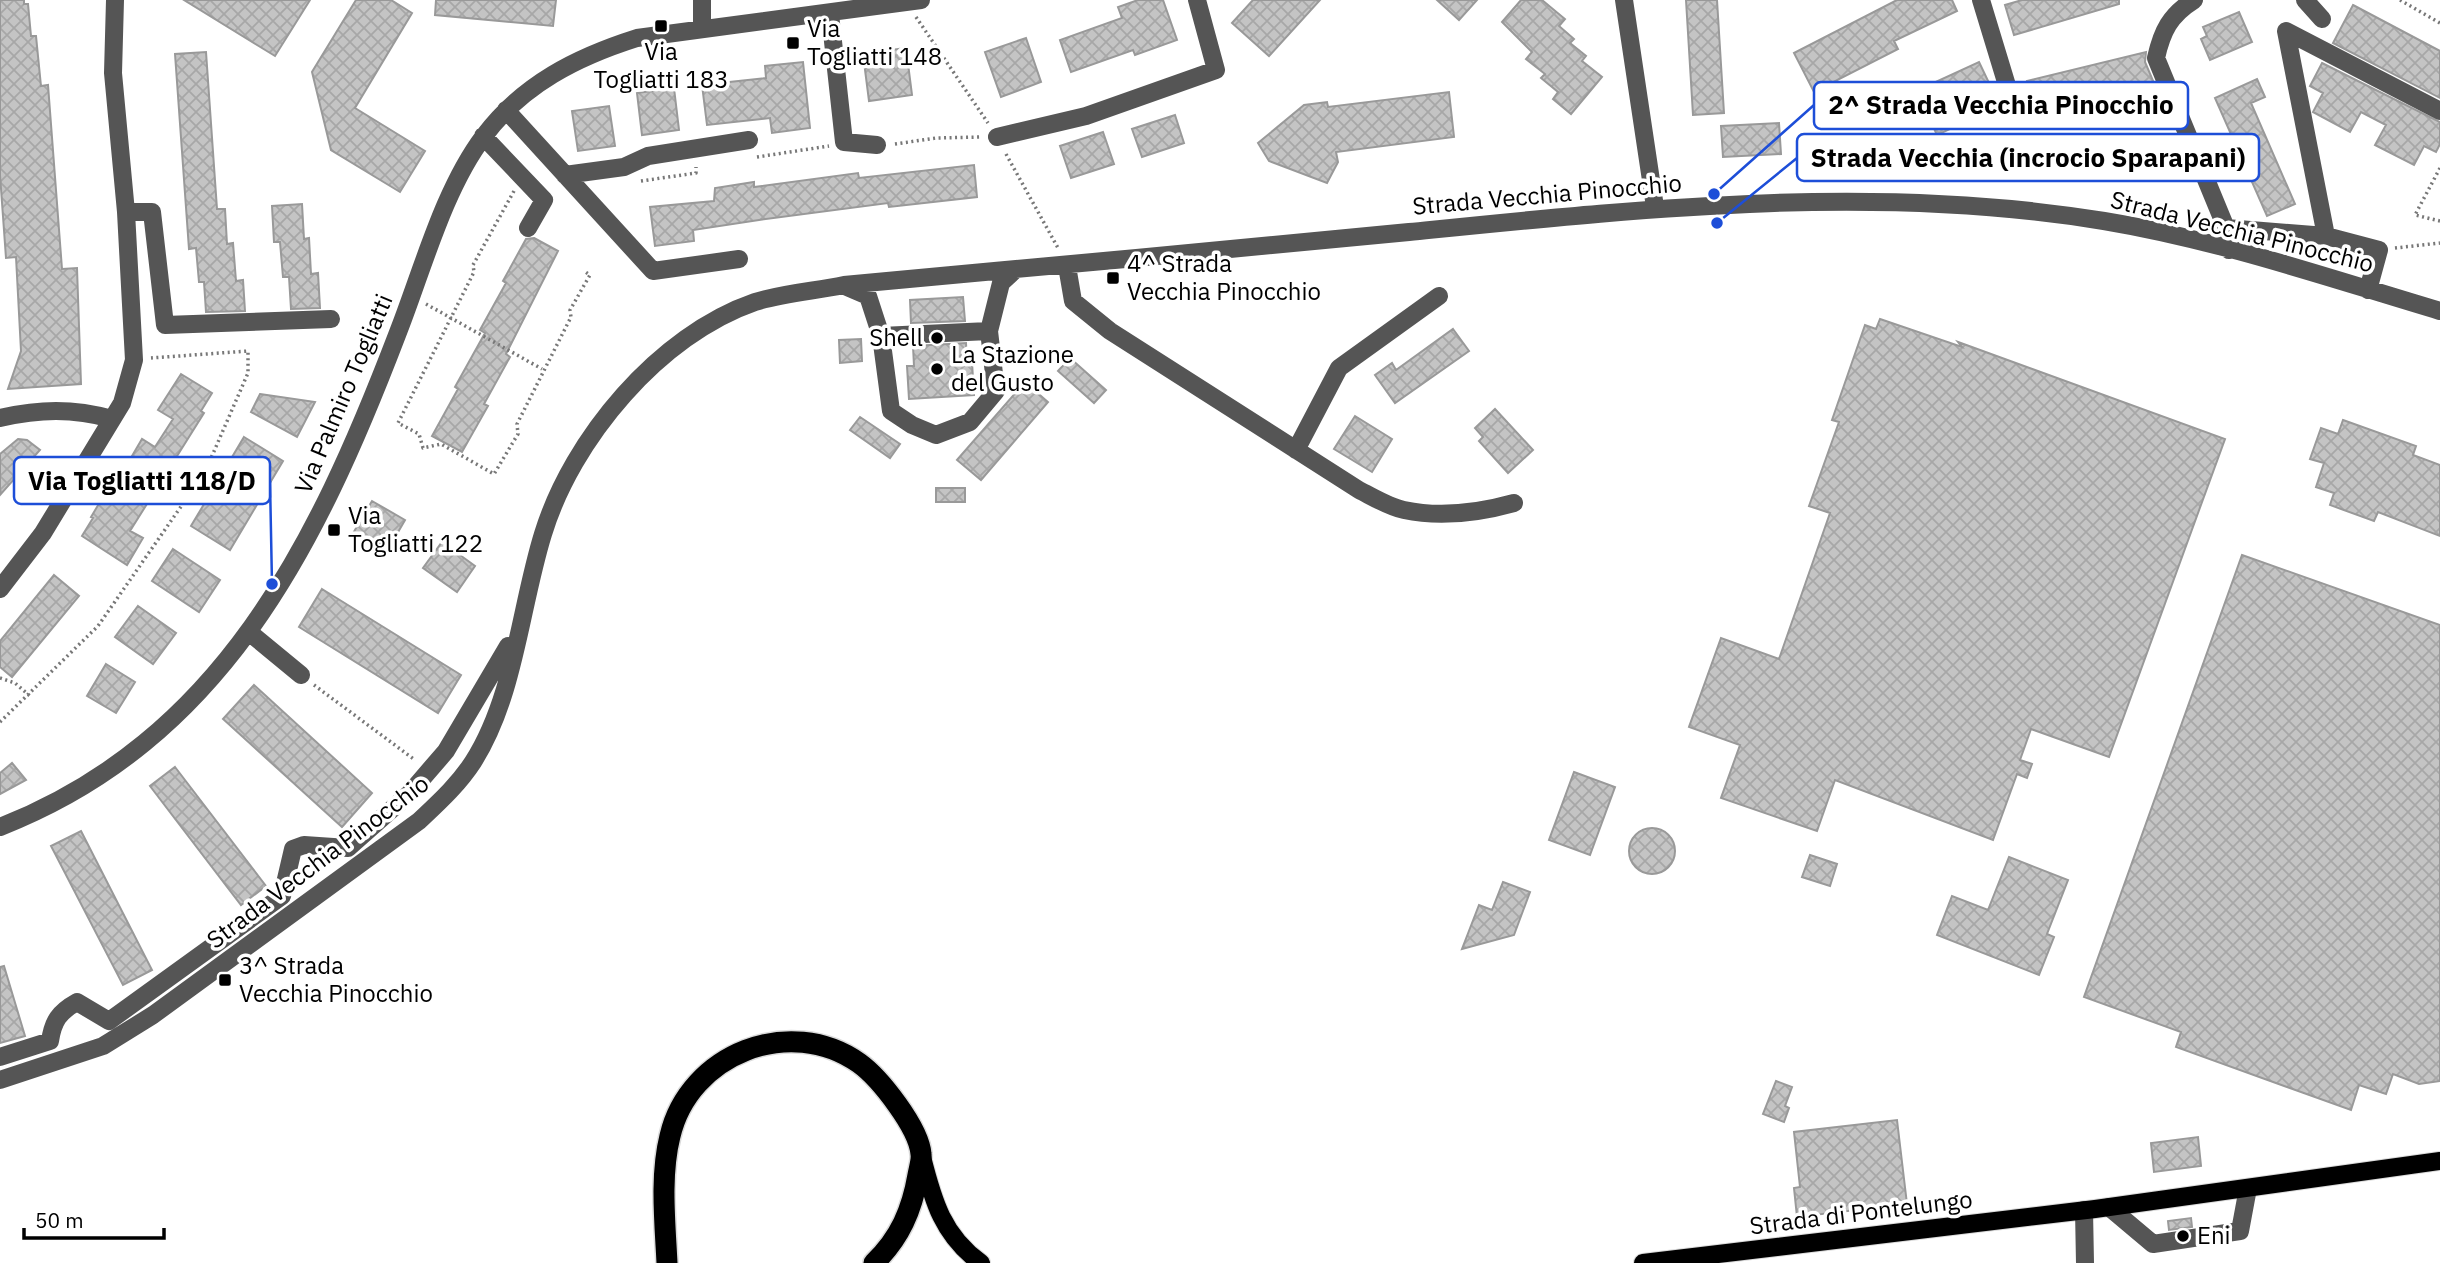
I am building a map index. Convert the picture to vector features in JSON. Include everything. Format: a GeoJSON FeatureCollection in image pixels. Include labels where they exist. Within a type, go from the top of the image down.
{"type":"FeatureCollection","features":[{"type":"Feature","properties":{"kind":"highway"},"geometry":{"type":"LineString","coordinates":[[667,1263],[667,1162],[670,1136],[677,1115],[699,1080],[723,1060],[749,1048],[779,1042],[804,1043],[830,1049],[859,1063],[899,1107],[922,1153],[913,1200],[902,1228],[890,1248],[874,1263]]}},
{"type":"Feature","properties":{"kind":"main road"},"geometry":{"type":"LineString","coordinates":[[922,1153],[932,1199],[946,1229],[964,1251],[981,1263]]}},
{"type":"Feature","properties":{"kind":"main road","name":"Strada di Pontelungo"},"geometry":{"type":"LineString","coordinates":[[1643,1263],[2084,1210],[2440,1161]]}},
{"type":"Feature","properties":{"kind":"street"},"geometry":{"type":"LineString","coordinates":[[0,589],[43,533],[122,404],[134,360],[126,212],[113,73],[115,0]]}},
{"type":"Feature","properties":{"kind":"street"},"geometry":{"type":"LineString","coordinates":[[702,0],[702,27]]}},
{"type":"Feature","properties":{"kind":"street","name":"Via Palmiro Togliatti"},"geometry":{"type":"LineString","coordinates":[[0,827],[72,793],[165,726],[203,690],[250,633],[279,590],[311,534],[380,380],[457,181],[483,136],[506,110],[554,72],[593,51],[637,38],[702,27],[830,14],[885,3],[921,0]]}},
{"type":"Feature","properties":{"kind":"street"},"geometry":{"type":"LineString","coordinates":[[997,137],[1086,116],[1216,70],[1197,0]]}},
{"type":"Feature","properties":{"kind":"street"},"geometry":{"type":"LineString","coordinates":[[1624,0],[1655,207]]}},
{"type":"Feature","properties":{"kind":"street"},"geometry":{"type":"LineString","coordinates":[[1981,0],[2009,92]]}},
{"type":"Feature","properties":{"kind":"street"},"geometry":{"type":"LineString","coordinates":[[2194,0],[2177,10],[2161,31],[2156,58],[2226,228],[2229,250]]}},
{"type":"Feature","properties":{"kind":"street"},"geometry":{"type":"LineString","coordinates":[[2305,0],[2322,19]]}},
{"type":"Feature","properties":{"kind":"street"},"geometry":{"type":"LineString","coordinates":[[830,14],[844,142],[877,145]]}},
{"type":"Feature","properties":{"kind":"street"},"geometry":{"type":"LineString","coordinates":[[2326,236],[2286,31],[2440,111]]}},
{"type":"Feature","properties":{"kind":"street"},"geometry":{"type":"LineString","coordinates":[[506,110],[653,271],[739,259]]}},
{"type":"Feature","properties":{"kind":"street"},"geometry":{"type":"LineString","coordinates":[[483,136],[544,200],[528,228]]}},
{"type":"Feature","properties":{"kind":"street"},"geometry":{"type":"LineString","coordinates":[[565,174],[624,167],[648,156],[749,149]]}},
{"type":"Feature","properties":{"kind":"street","name":"Strada Vecchia Pinocchio"},"geometry":{"type":"LineString","coordinates":[[0,1080],[103,1046],[114,1028],[153,1015],[280,925],[419,821],[451,791],[473,761],[500,704],[543,532],[575,458],[624,391],[695,334],[755,302],[844,285],[1068,266],[1655,207],[1831,203],[1963,205],[2101,220],[2229,250],[2440,311]]}},
{"type":"Feature","properties":{"kind":"street","name":"Via Palmiro Togliatti"},"geometry":{"type":"LineString","coordinates":[[126,212],[152,212],[166,326],[331,318]]}},
{"type":"Feature","properties":{"kind":"street"},"geometry":{"type":"LineString","coordinates":[[2226,228],[2326,236],[2379,250],[2368,290]]}},
{"type":"Feature","properties":{"kind":"street"},"geometry":{"type":"LineString","coordinates":[[1068,266],[1073,301],[1110,331],[1359,490],[1402,510],[1441,514],[1480,512],[1514,503]]}},
{"type":"Feature","properties":{"kind":"street"},"geometry":{"type":"LineString","coordinates":[[844,285],[868,296],[881,336],[891,411],[912,425],[936,435],[970,422],[996,391],[989,331],[1001,284],[1015,270]]}},
{"type":"Feature","properties":{"kind":"street"},"geometry":{"type":"LineString","coordinates":[[1296,450],[1339,368],[1439,296]]}},
{"type":"Feature","properties":{"kind":"street"},"geometry":{"type":"LineString","coordinates":[[881,336],[989,331]]}},
{"type":"Feature","properties":{"kind":"street"},"geometry":{"type":"LineString","coordinates":[[0,418],[27,412],[77,409],[112,419]]}},
{"type":"Feature","properties":{"kind":"street"},"geometry":{"type":"LineString","coordinates":[[0,1056],[50,1041],[53,1023],[63,1009],[77,1002],[114,1028],[282,896],[293,849],[304,845],[348,848],[409,794],[446,751],[519,628]]}},
{"type":"Feature","properties":{"kind":"street"},"geometry":{"type":"LineString","coordinates":[[250,633],[301,675]]}},
{"type":"Feature","properties":{"kind":"street"},"geometry":{"type":"LineString","coordinates":[[2109,1206],[2153,1244],[2240,1231],[2248,1188]]}},
{"type":"Feature","properties":{"kind":"street"},"geometry":{"type":"LineString","coordinates":[[2084,1210],[2085,1263]]}},
{"type":"Feature","properties":{"kind":"path"},"geometry":{"type":"LineString","coordinates":[[2400,0],[2440,23]]}},
{"type":"Feature","properties":{"kind":"path"},"geometry":{"type":"LineString","coordinates":[[877,145],[936,138],[997,137]]}},
{"type":"Feature","properties":{"kind":"path"},"geometry":{"type":"LineString","coordinates":[[749,149],[816,150],[844,142]]}},
{"type":"Feature","properties":{"kind":"path"},"geometry":{"type":"LineString","coordinates":[[638,181],[696,173],[695,165],[709,163]]}},
{"type":"Feature","properties":{"kind":"path"},"geometry":{"type":"LineString","coordinates":[[2440,168],[2415,215],[2440,221]]}},
{"type":"Feature","properties":{"kind":"path"},"geometry":{"type":"LineString","coordinates":[[523,177],[478,254],[473,265],[474,272],[449,317],[398,423],[419,435],[423,448],[441,444],[494,474],[517,434],[517,425],[542,369],[590,275],[584,271]]}},
{"type":"Feature","properties":{"kind":"path"},"geometry":{"type":"LineString","coordinates":[[2407,247],[2440,243]]}},
{"type":"Feature","properties":{"kind":"path"},"geometry":{"type":"LineString","coordinates":[[412,296],[542,369]]}},
{"type":"Feature","properties":{"kind":"path"},"geometry":{"type":"LineString","coordinates":[[0,722],[30,696],[98,626],[205,472],[247,373],[248,351],[134,360]]}},
{"type":"Feature","properties":{"kind":"path"},"geometry":{"type":"LineString","coordinates":[[301,675],[428,770]]}},
{"type":"Feature","properties":{"kind":"path"},"geometry":{"type":"LineString","coordinates":[[0,678],[15,683],[30,696]]}},
{"type":"Feature","properties":{"kind":"building"},"geometry":{"type":"Polygon","coordinates":[[[0,0],[24,0],[24,4],[28,4],[31,36],[36,36],[41,86],[48,85],[62,269],[77,268],[81,384],[8,389],[21,351],[16,257],[6,258],[0,175],[0,0]]]}},
{"type":"Feature","properties":{"kind":"building"},"geometry":{"type":"Polygon","coordinates":[[[184,0],[310,0],[275,56],[184,0]]]}},
{"type":"Feature","properties":{"kind":"building"},"geometry":{"type":"Polygon","coordinates":[[[356,0],[391,0],[412,13],[355,108],[425,151],[400,192],[331,150],[312,72],[356,0]]]}},
{"type":"Feature","properties":{"kind":"building"},"geometry":{"type":"Polygon","coordinates":[[[436,0],[556,0],[553,26],[435,15],[436,0]]]}},
{"type":"Feature","properties":{"kind":"building"},"geometry":{"type":"Polygon","coordinates":[[[1138,0],[1163,0],[1177,40],[1135,55],[1133,50],[1071,72],[1060,40],[1122,18],[1118,7],[1138,0]]]}},
{"type":"Feature","properties":{"kind":"building"},"geometry":{"type":"Polygon","coordinates":[[[1253,0],[1320,0],[1269,56],[1232,23],[1253,0]]]}},
{"type":"Feature","properties":{"kind":"building"},"geometry":{"type":"Polygon","coordinates":[[[1437,0],[1477,0],[1459,20],[1437,0]]]}},
{"type":"Feature","properties":{"kind":"building"},"geometry":{"type":"Polygon","coordinates":[[[1521,0],[1542,0],[1565,19],[1559,26],[1574,39],[1570,43],[1586,56],[1582,61],[1602,77],[1571,114],[1553,99],[1558,92],[1541,78],[1545,74],[1526,59],[1532,52],[1502,22],[1521,0]]]}},
{"type":"Feature","properties":{"kind":"building"},"geometry":{"type":"Polygon","coordinates":[[[1686,0],[1717,0],[1724,113],[1693,115],[1686,0]]]}},
{"type":"Feature","properties":{"kind":"building"},"geometry":{"type":"Polygon","coordinates":[[[1897,0],[1952,0],[1957,11],[1894,41],[1898,49],[1814,92],[1794,53],[1897,0]]]}},
{"type":"Feature","properties":{"kind":"building"},"geometry":{"type":"Polygon","coordinates":[[[2022,0],[2119,0],[2119,4],[2014,35],[2005,5],[2022,0]]]}},
{"type":"Feature","properties":{"kind":"building"},"geometry":{"type":"Polygon","coordinates":[[[2353,5],[2440,51],[2440,98],[2333,43],[2353,5]]]}},
{"type":"Feature","properties":{"kind":"building"},"geometry":{"type":"Polygon","coordinates":[[[2239,12],[2252,42],[2210,60],[2201,39],[2207,36],[2203,27],[2239,12]]]}},
{"type":"Feature","properties":{"kind":"building"},"geometry":{"type":"Polygon","coordinates":[[[1026,38],[1041,82],[1001,97],[985,52],[1026,38]]]}},
{"type":"Feature","properties":{"kind":"building"},"geometry":{"type":"Polygon","coordinates":[[[906,48],[912,95],[869,101],[863,54],[906,48]]]}},
{"type":"Feature","properties":{"kind":"building"},"geometry":{"type":"Polygon","coordinates":[[[206,52],[217,209],[225,209],[227,244],[233,243],[236,281],[243,280],[245,311],[206,312],[204,282],[199,282],[196,248],[189,249],[175,54],[206,52]]]}},
{"type":"Feature","properties":{"kind":"building"},"geometry":{"type":"Polygon","coordinates":[[[2146,52],[2145,62],[2154,83],[2034,111],[2027,81],[2146,52]]]}},
{"type":"Feature","properties":{"kind":"building"},"geometry":{"type":"Polygon","coordinates":[[[803,62],[810,128],[772,133],[770,118],[707,125],[702,85],[766,78],[765,66],[803,62]]]}},
{"type":"Feature","properties":{"kind":"building"},"geometry":{"type":"Polygon","coordinates":[[[1979,62],[2000,106],[1937,135],[1916,91],[1979,62]]]}},
{"type":"Feature","properties":{"kind":"building"},"geometry":{"type":"Polygon","coordinates":[[[2322,63],[2440,122],[2440,144],[2436,152],[2424,146],[2414,165],[2375,145],[2386,125],[2361,112],[2350,132],[2313,112],[2323,93],[2310,86],[2322,63]]]}},
{"type":"Feature","properties":{"kind":"building"},"geometry":{"type":"Polygon","coordinates":[[[2257,79],[2265,97],[2251,103],[2295,204],[2267,216],[2215,98],[2257,79]]]}},
{"type":"Feature","properties":{"kind":"building"},"geometry":{"type":"Polygon","coordinates":[[[674,88],[679,130],[642,135],[637,93],[674,88]]]}},
{"type":"Feature","properties":{"kind":"building"},"geometry":{"type":"Polygon","coordinates":[[[1449,92],[1454,137],[1336,152],[1338,162],[1327,183],[1269,161],[1258,143],[1304,105],[1327,102],[1328,107],[1449,92]]]}},
{"type":"Feature","properties":{"kind":"building"},"geometry":{"type":"Polygon","coordinates":[[[609,106],[615,146],[578,151],[572,111],[609,106]]]}},
{"type":"Feature","properties":{"kind":"building"},"geometry":{"type":"Polygon","coordinates":[[[1175,115],[1184,143],[1142,157],[1132,129],[1175,115]]]}},
{"type":"Feature","properties":{"kind":"building"},"geometry":{"type":"Polygon","coordinates":[[[1779,123],[1781,154],[1723,157],[1721,126],[1779,123]]]}},
{"type":"Feature","properties":{"kind":"building"},"geometry":{"type":"Polygon","coordinates":[[[1103,132],[1114,164],[1071,178],[1060,146],[1103,132]]]}},
{"type":"Feature","properties":{"kind":"building"},"geometry":{"type":"Polygon","coordinates":[[[974,165],[977,197],[889,207],[888,203],[693,230],[694,241],[655,246],[650,207],[714,201],[715,188],[754,182],[754,187],[858,173],[859,178],[974,165]]]}},
{"type":"Feature","properties":{"kind":"building"},"geometry":{"type":"Polygon","coordinates":[[[302,204],[304,239],[309,238],[311,274],[318,273],[320,308],[291,309],[289,277],[283,277],[280,242],[274,242],[272,206],[302,204]]]}},
{"type":"Feature","properties":{"kind":"building"},"geometry":{"type":"Polygon","coordinates":[[[534,238],[558,251],[506,354],[510,357],[484,404],[488,406],[462,452],[432,436],[485,333],[480,330],[506,283],[503,281],[526,239],[534,238]]]}},
{"type":"Feature","properties":{"kind":"building"},"geometry":{"type":"Polygon","coordinates":[[[963,297],[965,321],[911,323],[910,300],[963,297]]]}},
{"type":"Feature","properties":{"kind":"building"},"geometry":{"type":"Polygon","coordinates":[[[1880,319],[1962,347],[1958,342],[2225,439],[2109,757],[2031,729],[2020,760],[2032,764],[2027,778],[2017,774],[1993,840],[1835,780],[1817,831],[1721,798],[1740,745],[1689,727],[1721,638],[1779,659],[1830,513],[1809,506],[1839,422],[1832,420],[1865,325],[1876,329],[1880,319]]]}},
{"type":"Feature","properties":{"kind":"building"},"geometry":{"type":"Polygon","coordinates":[[[1453,329],[1469,351],[1395,403],[1375,375],[1392,363],[1396,370],[1453,329]]]}},
{"type":"Feature","properties":{"kind":"building"},"geometry":{"type":"Polygon","coordinates":[[[861,339],[862,361],[840,363],[839,340],[861,339]]]}},
{"type":"Feature","properties":{"kind":"building"},"geometry":{"type":"Polygon","coordinates":[[[966,343],[967,362],[972,362],[974,395],[909,399],[907,366],[914,366],[913,346],[966,343]]]}},
{"type":"Feature","properties":{"kind":"building"},"geometry":{"type":"Polygon","coordinates":[[[1070,358],[1106,390],[1094,403],[1058,371],[1070,358]]]}},
{"type":"Feature","properties":{"kind":"building"},"geometry":{"type":"Polygon","coordinates":[[[181,374],[212,393],[201,411],[204,413],[130,531],[143,538],[127,565],[82,536],[100,502],[104,504],[142,439],[155,447],[173,419],[158,410],[181,374]]]}},
{"type":"Feature","properties":{"kind":"building"},"geometry":{"type":"Polygon","coordinates":[[[1025,382],[1048,402],[981,480],[957,460],[1025,382]]]}},
{"type":"Feature","properties":{"kind":"building"},"geometry":{"type":"Polygon","coordinates":[[[260,394],[315,402],[297,437],[251,412],[260,394]]]}},
{"type":"Feature","properties":{"kind":"building"},"geometry":{"type":"Polygon","coordinates":[[[1495,409],[1533,450],[1508,473],[1479,441],[1483,437],[1475,428],[1495,409]]]}},
{"type":"Feature","properties":{"kind":"building"},"geometry":{"type":"Polygon","coordinates":[[[1355,416],[1392,439],[1372,472],[1334,449],[1355,416]]]}},
{"type":"Feature","properties":{"kind":"building"},"geometry":{"type":"Polygon","coordinates":[[[860,417],[900,444],[890,458],[850,430],[860,417]]]}},
{"type":"Feature","properties":{"kind":"building"},"geometry":{"type":"Polygon","coordinates":[[[2343,420],[2416,446],[2413,455],[2440,465],[2440,536],[2378,512],[2374,521],[2330,505],[2334,493],[2316,487],[2324,463],[2310,459],[2321,428],[2338,434],[2343,420]]]}},
{"type":"Feature","properties":{"kind":"building"},"geometry":{"type":"Polygon","coordinates":[[[244,437],[283,461],[230,550],[191,526],[244,437]]]}},
{"type":"Feature","properties":{"kind":"building"},"geometry":{"type":"Polygon","coordinates":[[[18,439],[27,440],[40,450],[0,495],[0,454],[18,439]]]}},
{"type":"Feature","properties":{"kind":"building"},"geometry":{"type":"Polygon","coordinates":[[[936,488],[965,488],[965,502],[936,502],[936,488]]]}},
{"type":"Feature","properties":{"kind":"building"},"geometry":{"type":"Polygon","coordinates":[[[372,501],[405,520],[386,553],[352,535],[372,501]]]}},
{"type":"Feature","properties":{"kind":"building"},"geometry":{"type":"Polygon","coordinates":[[[442,542],[475,566],[457,592],[423,568],[442,542]]]}},
{"type":"Feature","properties":{"kind":"building"},"geometry":{"type":"Polygon","coordinates":[[[173,549],[220,580],[199,612],[152,581],[173,549]]]}},
{"type":"Feature","properties":{"kind":"building"},"geometry":{"type":"Polygon","coordinates":[[[2242,555],[2440,625],[2440,1081],[2419,1084],[2393,1074],[2386,1094],[2359,1085],[2351,1110],[2176,1047],[2181,1032],[2084,997],[2242,555]]]}},
{"type":"Feature","properties":{"kind":"building"},"geometry":{"type":"Polygon","coordinates":[[[54,575],[79,596],[12,677],[0,667],[0,641],[54,575]]]}},
{"type":"Feature","properties":{"kind":"building"},"geometry":{"type":"Polygon","coordinates":[[[322,589],[461,675],[438,713],[299,627],[322,589]]]}},
{"type":"Feature","properties":{"kind":"building"},"geometry":{"type":"Polygon","coordinates":[[[138,606],[176,633],[153,664],[115,637],[138,606]]]}},
{"type":"Feature","properties":{"kind":"building"},"geometry":{"type":"Polygon","coordinates":[[[106,664],[135,682],[116,713],[87,696],[106,664]]]}},
{"type":"Feature","properties":{"kind":"building"},"geometry":{"type":"Polygon","coordinates":[[[254,685],[372,793],[342,827],[223,719],[254,685]]]}},
{"type":"Feature","properties":{"kind":"building"},"geometry":{"type":"Polygon","coordinates":[[[12,763],[26,780],[0,794],[0,773],[12,763]]]}},
{"type":"Feature","properties":{"kind":"building"},"geometry":{"type":"Polygon","coordinates":[[[175,767],[266,886],[241,905],[150,786],[175,767]]]}},
{"type":"Feature","properties":{"kind":"building"},"geometry":{"type":"Polygon","coordinates":[[[1574,772],[1615,787],[1590,855],[1549,840],[1574,772]]]}},
{"type":"Feature","properties":{"kind":"building"},"geometry":{"type":"Polygon","coordinates":[[[1652,828],[1669,834],[1675,851],[1669,868],[1652,874],[1635,868],[1629,851],[1635,834],[1652,828]]]}},
{"type":"Feature","properties":{"kind":"building"},"geometry":{"type":"Polygon","coordinates":[[[81,831],[152,970],[123,985],[51,846],[81,831]]]}},
{"type":"Feature","properties":{"kind":"building"},"geometry":{"type":"Polygon","coordinates":[[[1810,855],[1837,864],[1830,886],[1802,877],[1810,855]]]}},
{"type":"Feature","properties":{"kind":"building"},"geometry":{"type":"Polygon","coordinates":[[[2009,857],[2068,880],[2047,934],[2054,937],[2039,975],[1937,935],[1952,896],[1988,910],[2009,857]]]}},
{"type":"Feature","properties":{"kind":"building"},"geometry":{"type":"Polygon","coordinates":[[[1503,882],[1530,892],[1514,935],[1462,949],[1479,905],[1492,910],[1503,882]]]}},
{"type":"Feature","properties":{"kind":"building"},"geometry":{"type":"Polygon","coordinates":[[[4,966],[25,1036],[0,1043],[0,967],[4,966]]]}},
{"type":"Feature","properties":{"kind":"building"},"geometry":{"type":"Polygon","coordinates":[[[1776,1081],[1792,1087],[1785,1106],[1789,1108],[1784,1122],[1763,1114],[1776,1081]]]}},
{"type":"Feature","properties":{"kind":"building"},"geometry":{"type":"Polygon","coordinates":[[[1897,1120],[1907,1204],[1797,1217],[1794,1188],[1800,1187],[1794,1132],[1897,1120]]]}},
{"type":"Feature","properties":{"kind":"building"},"geometry":{"type":"Polygon","coordinates":[[[2198,1137],[2201,1166],[2154,1172],[2151,1143],[2198,1137]]]}},
{"type":"Feature","properties":{"kind":"building"},"geometry":{"type":"Polygon","coordinates":[[[2191,1218],[2192,1227],[2169,1230],[2168,1221],[2191,1218]]]}},
{"type":"Feature","properties":{"kind":"place","name":"Via Togliatti 183"},"geometry":{"type":"Point","coordinates":[661,26]}},
{"type":"Feature","properties":{"kind":"place","name":"Via Togliatti 148"},"geometry":{"type":"Point","coordinates":[793,43]}},
{"type":"Feature","properties":{"kind":"place","name":"2^ Strada Vecchia Pinocchio"},"geometry":{"type":"Point","coordinates":[1714,194]}},
{"type":"Feature","properties":{"kind":"place","name":"Strada Vecchia (incrocio Sparapani)"},"geometry":{"type":"Point","coordinates":[1717,223]}},
{"type":"Feature","properties":{"kind":"place","name":"4^ Strada Vecchia Pinocchio"},"geometry":{"type":"Point","coordinates":[1113,278]}},
{"type":"Feature","properties":{"kind":"place","name":"Shell"},"geometry":{"type":"Point","coordinates":[937,338]}},
{"type":"Feature","properties":{"kind":"place","name":"La Stazione del Gusto"},"geometry":{"type":"Point","coordinates":[937,369]}},
{"type":"Feature","properties":{"kind":"place","name":"Via Togliatti 122"},"geometry":{"type":"Point","coordinates":[334,530]}},
{"type":"Feature","properties":{"kind":"place","name":"Via Togliatti 118/D"},"geometry":{"type":"Point","coordinates":[272,584]}},
{"type":"Feature","properties":{"kind":"place","name":"3^ Strada Vecchia Pinocchio"},"geometry":{"type":"Point","coordinates":[225,980]}},
{"type":"Feature","properties":{"kind":"place","name":"Eni"},"geometry":{"type":"Point","coordinates":[2183,1236]}}]}
